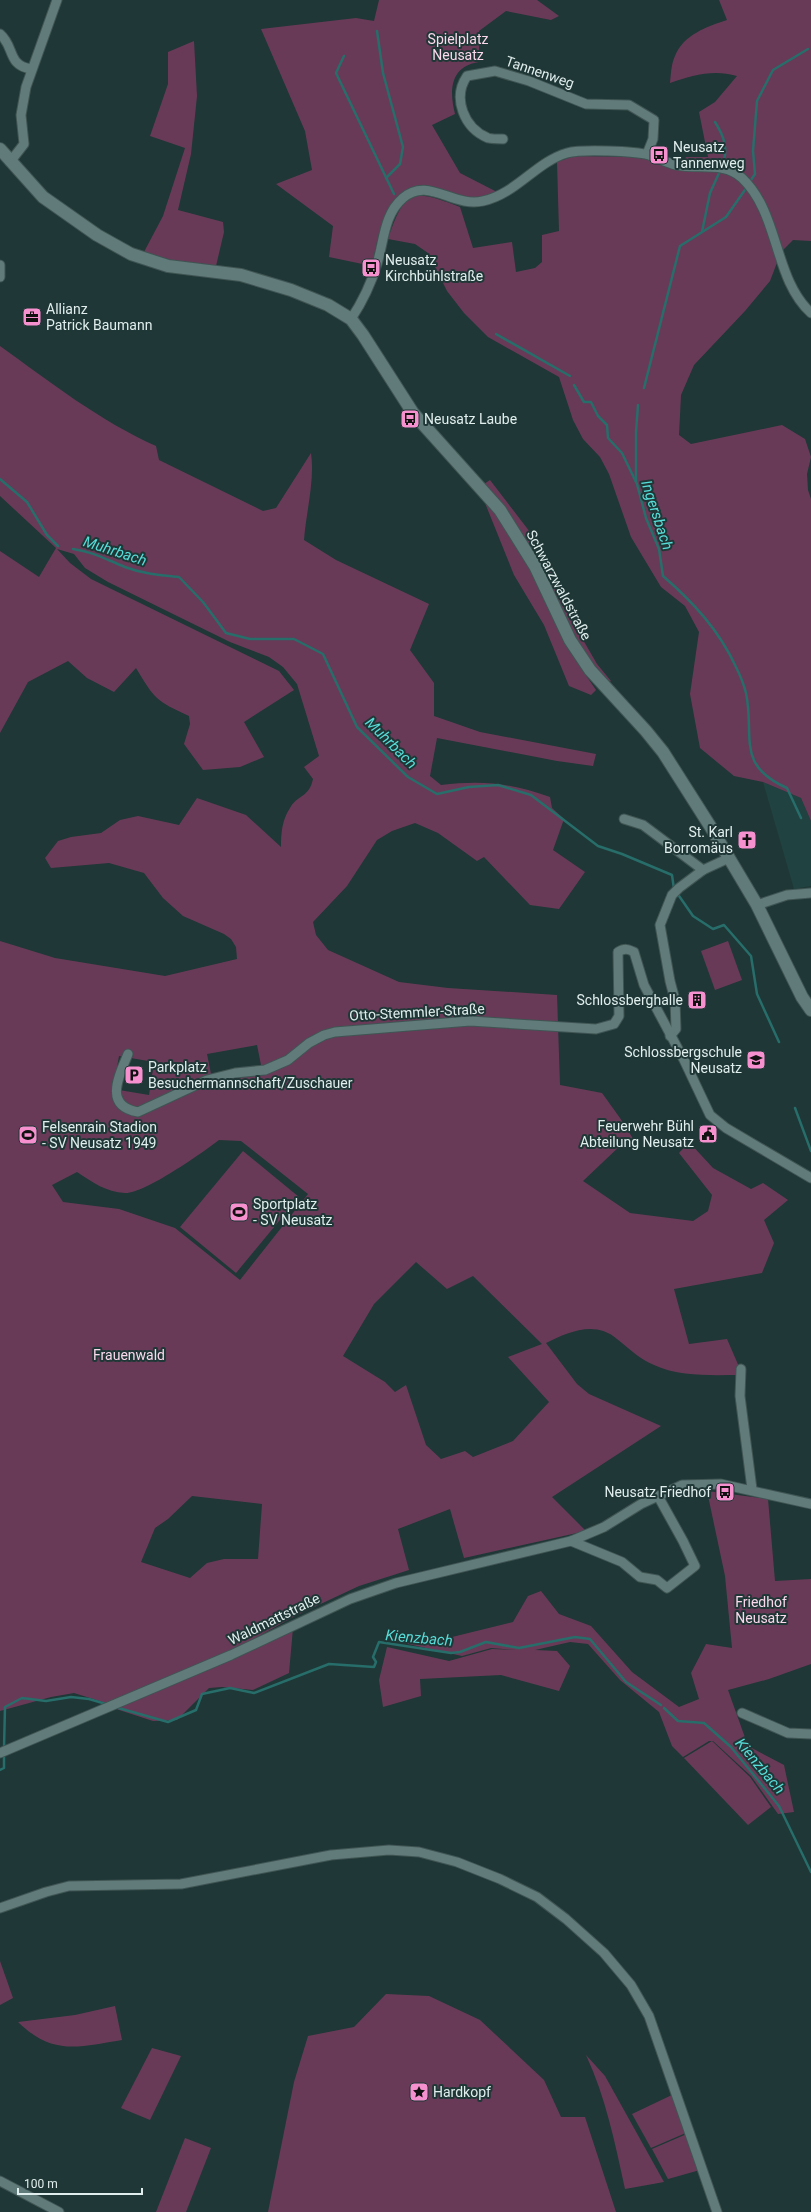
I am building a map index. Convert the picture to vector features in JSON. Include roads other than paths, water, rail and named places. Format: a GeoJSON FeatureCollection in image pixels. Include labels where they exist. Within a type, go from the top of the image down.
{"type":"FeatureCollection","features":[{"type":"Feature","properties":{"kind":"main road","name":"Schwarzwaldstraße"},"geometry":{"type":"LineString","coordinates":[[0,149],[10,162],[43,197],[104,239],[131,254],[168,266],[241,275],[291,290],[328,305],[351,319],[361,331],[412,413],[500,510],[535,566],[570,640],[590,670],[646,731],[663,752],[710,826],[757,905],[802,997],[811,1010]]}},
{"type":"Feature","properties":{"kind":"street"},"geometry":{"type":"LineString","coordinates":[[10,162],[25,140],[21,115],[31,69],[57,0]]}},
{"type":"Feature","properties":{"kind":"street"},"geometry":{"type":"LineString","coordinates":[[0,34],[4,38],[14,60],[21,68],[31,69]]}},
{"type":"Feature","properties":{"kind":"street","name":"Tannenweg"},"geometry":{"type":"LineString","coordinates":[[503,139],[489,138],[473,128],[464,116],[460,90],[468,76],[495,71],[528,81],[586,104],[629,105],[637,108],[654,120],[653,139],[647,154]]}},
{"type":"Feature","properties":{"kind":"street"},"geometry":{"type":"LineString","coordinates":[[351,319],[366,295],[378,262],[382,240],[391,214],[396,204],[408,194],[416,190],[431,190],[458,201],[469,203],[482,202],[494,198],[514,187],[554,159],[567,153],[582,150],[647,154],[674,165],[720,167],[732,171],[741,177],[753,191],[765,214],[795,295],[811,313]]}},
{"type":"Feature","properties":{"kind":"street"},"geometry":{"type":"LineString","coordinates":[[0,266],[0,276]]}},
{"type":"Feature","properties":{"kind":"street"},"geometry":{"type":"LineString","coordinates":[[624,819],[643,825],[703,870]]}},
{"type":"Feature","properties":{"kind":"street"},"geometry":{"type":"LineString","coordinates":[[670,1036],[676,1029],[675,1000],[660,926],[672,895],[679,888],[703,870],[729,858]]}},
{"type":"Feature","properties":{"kind":"street"},"geometry":{"type":"LineString","coordinates":[[757,905],[787,895],[811,893]]}},
{"type":"Feature","properties":{"kind":"street","name":"Otto-Stemmler-Straße"},"geometry":{"type":"LineString","coordinates":[[128,1054],[122,1070],[116,1095],[119,1103],[126,1110],[138,1112],[207,1080],[265,1070],[288,1060],[309,1042],[335,1032],[470,1021],[596,1029],[614,1024],[619,1016],[618,952],[624,949],[634,952],[644,985],[684,1060],[710,1115],[726,1128],[811,1178]]}},
{"type":"Feature","properties":{"kind":"street"},"geometry":{"type":"LineString","coordinates":[[742,1369],[740,1396],[752,1489]]}},
{"type":"Feature","properties":{"kind":"street","name":"Waldmattstraße"},"geometry":{"type":"LineString","coordinates":[[0,1753],[232,1656],[350,1599],[396,1584],[570,1541],[604,1527],[658,1496],[682,1485],[713,1483],[752,1489],[811,1504]]}},
{"type":"Feature","properties":{"kind":"street"},"geometry":{"type":"LineString","coordinates":[[570,1541],[622,1562],[640,1577],[657,1580],[667,1588],[695,1566],[684,1541],[658,1496]]}},
{"type":"Feature","properties":{"kind":"street"},"geometry":{"type":"LineString","coordinates":[[742,1713],[788,1733],[811,1734]]}},
{"type":"Feature","properties":{"kind":"street"},"geometry":{"type":"LineString","coordinates":[[0,1908],[46,1892],[69,1886],[181,1884],[331,1855],[390,1850],[419,1852],[457,1862],[500,1879],[537,1897],[566,1919],[604,1953],[630,1985],[649,2016],[717,2212]]}},
{"type":"Feature","properties":{"kind":"street"},"geometry":{"type":"LineString","coordinates":[[0,2181],[59,2212]]}},
{"type":"Feature","properties":{"kind":"waterway"},"geometry":{"type":"LineString","coordinates":[[377,31],[383,73],[403,147],[400,164],[386,178]]}},
{"type":"Feature","properties":{"kind":"waterway"},"geometry":{"type":"LineString","coordinates":[[749,183],[755,174],[753,151],[757,101],[773,70],[808,49]]}},
{"type":"Feature","properties":{"kind":"waterway"},"geometry":{"type":"LineString","coordinates":[[344,56],[336,73],[394,194]]}},
{"type":"Feature","properties":{"kind":"waterway"},"geometry":{"type":"LineString","coordinates":[[715,122],[723,138],[725,149],[722,166]]}},
{"type":"Feature","properties":{"kind":"waterway"},"geometry":{"type":"LineString","coordinates":[[702,232],[710,193],[720,171]]}},
{"type":"Feature","properties":{"kind":"waterway"},"geometry":{"type":"LineString","coordinates":[[644,388],[680,246],[726,217],[747,187]]}},
{"type":"Feature","properties":{"kind":"waterway","name":"Ingersbach"},"geometry":{"type":"LineString","coordinates":[[496,334],[570,376]]}},
{"type":"Feature","properties":{"kind":"waterway","name":"Ingersbach"},"geometry":{"type":"LineString","coordinates":[[574,385],[584,402],[591,402],[598,416],[607,425],[608,438],[622,453],[637,484],[646,518],[659,549],[663,576],[685,596],[704,617],[722,641],[737,670],[746,693],[750,748],[754,759],[760,770],[771,779],[787,788],[801,818]]}},
{"type":"Feature","properties":{"kind":"waterway"},"geometry":{"type":"LineString","coordinates":[[636,482],[636,432],[638,405]]}},
{"type":"Feature","properties":{"kind":"waterway","name":"Muhrbach"},"geometry":{"type":"LineString","coordinates":[[0,479],[27,502],[47,535],[58,546]]}},
{"type":"Feature","properties":{"kind":"waterway","name":"Muhrbach"},"geometry":{"type":"LineString","coordinates":[[73,549],[93,554],[138,571],[179,577],[203,602],[226,633],[250,639],[294,639],[323,654],[357,727],[408,777],[437,794],[469,787],[498,785],[531,795],[598,846],[622,854],[672,875],[674,889]]}},
{"type":"Feature","properties":{"kind":"waterway","name":"Muhrbach"},"geometry":{"type":"LineString","coordinates":[[677,893],[693,916],[713,929],[724,925],[751,956],[757,994],[779,1042]]}},
{"type":"Feature","properties":{"kind":"waterway","name":"Muhrbach"},"geometry":{"type":"LineString","coordinates":[[795,1108],[811,1151]]}},
{"type":"Feature","properties":{"kind":"waterway","name":"Kienzbach"},"geometry":{"type":"LineString","coordinates":[[115,1707],[168,1722],[196,1710],[202,1694],[230,1688],[254,1693],[329,1664],[374,1667],[376,1662],[373,1657],[379,1642],[451,1653],[460,1652],[486,1642],[519,1648],[575,1637],[590,1639],[626,1682],[661,1705]]}},
{"type":"Feature","properties":{"kind":"waterway","name":"Kienzbach"},"geometry":{"type":"LineString","coordinates":[[4,1748],[5,1707],[22,1698],[46,1701],[71,1697],[89,1699],[106,1704]]}},
{"type":"Feature","properties":{"kind":"waterway","name":"Kienzbach"},"geometry":{"type":"LineString","coordinates":[[664,1708],[678,1721],[704,1723],[731,1747],[779,1806],[811,1872]]}},
{"type":"Feature","properties":{"kind":"waterway","name":"Kienzbach"},"geometry":{"type":"LineString","coordinates":[[0,1770],[4,1768],[4,1757]]}},
{"type":"Feature","properties":{"kind":"place","name":"Neusatz Tannenweg"},"geometry":{"type":"Point","coordinates":[659,155]}},
{"type":"Feature","properties":{"kind":"place","name":"Neusatz Kirchbühlstraße"},"geometry":{"type":"Point","coordinates":[371,268]}},
{"type":"Feature","properties":{"kind":"place","name":"Allianz Patrick Baumann"},"geometry":{"type":"Point","coordinates":[32,317]}},
{"type":"Feature","properties":{"kind":"place","name":"Neusatz Laube"},"geometry":{"type":"Point","coordinates":[410,419]}},
{"type":"Feature","properties":{"kind":"place","name":"St. Karl Borromäus"},"geometry":{"type":"Point","coordinates":[747,840]}},
{"type":"Feature","properties":{"kind":"place","name":"Schlossberghalle"},"geometry":{"type":"Point","coordinates":[697,1000]}},
{"type":"Feature","properties":{"kind":"place","name":"Schlossbergschule Neusatz"},"geometry":{"type":"Point","coordinates":[756,1060]}},
{"type":"Feature","properties":{"kind":"place","name":"Parkplatz Besuchermannschaft/Zuschauer"},"geometry":{"type":"Point","coordinates":[134,1075]}},
{"type":"Feature","properties":{"kind":"place","name":"Feuerwehr Bühl Abteilung Neusatz"},"geometry":{"type":"Point","coordinates":[708,1134]}},
{"type":"Feature","properties":{"kind":"place","name":"Felsenrain Stadion - SV Neusatz 1949"},"geometry":{"type":"Point","coordinates":[28,1135]}},
{"type":"Feature","properties":{"kind":"place","name":"Sportplatz - SV Neusatz"},"geometry":{"type":"Point","coordinates":[239,1212]}},
{"type":"Feature","properties":{"kind":"place","name":"Neusatz Friedhof"},"geometry":{"type":"Point","coordinates":[725,1492]}},
{"type":"Feature","properties":{"kind":"place","name":"Hardkopf"},"geometry":{"type":"Point","coordinates":[419,2092]}},
{"type":"Feature","properties":{"kind":"park label","name":"Spielplatz Neusatz"},"geometry":{"type":"Point","coordinates":[458,48]}},
{"type":"Feature","properties":{"kind":"park label","name":"Frauenwald"},"geometry":{"type":"Point","coordinates":[129,1355]}},
{"type":"Feature","properties":{"kind":"park label","name":"Friedhof Neusatz"},"geometry":{"type":"Point","coordinates":[761,1610]}}]}
